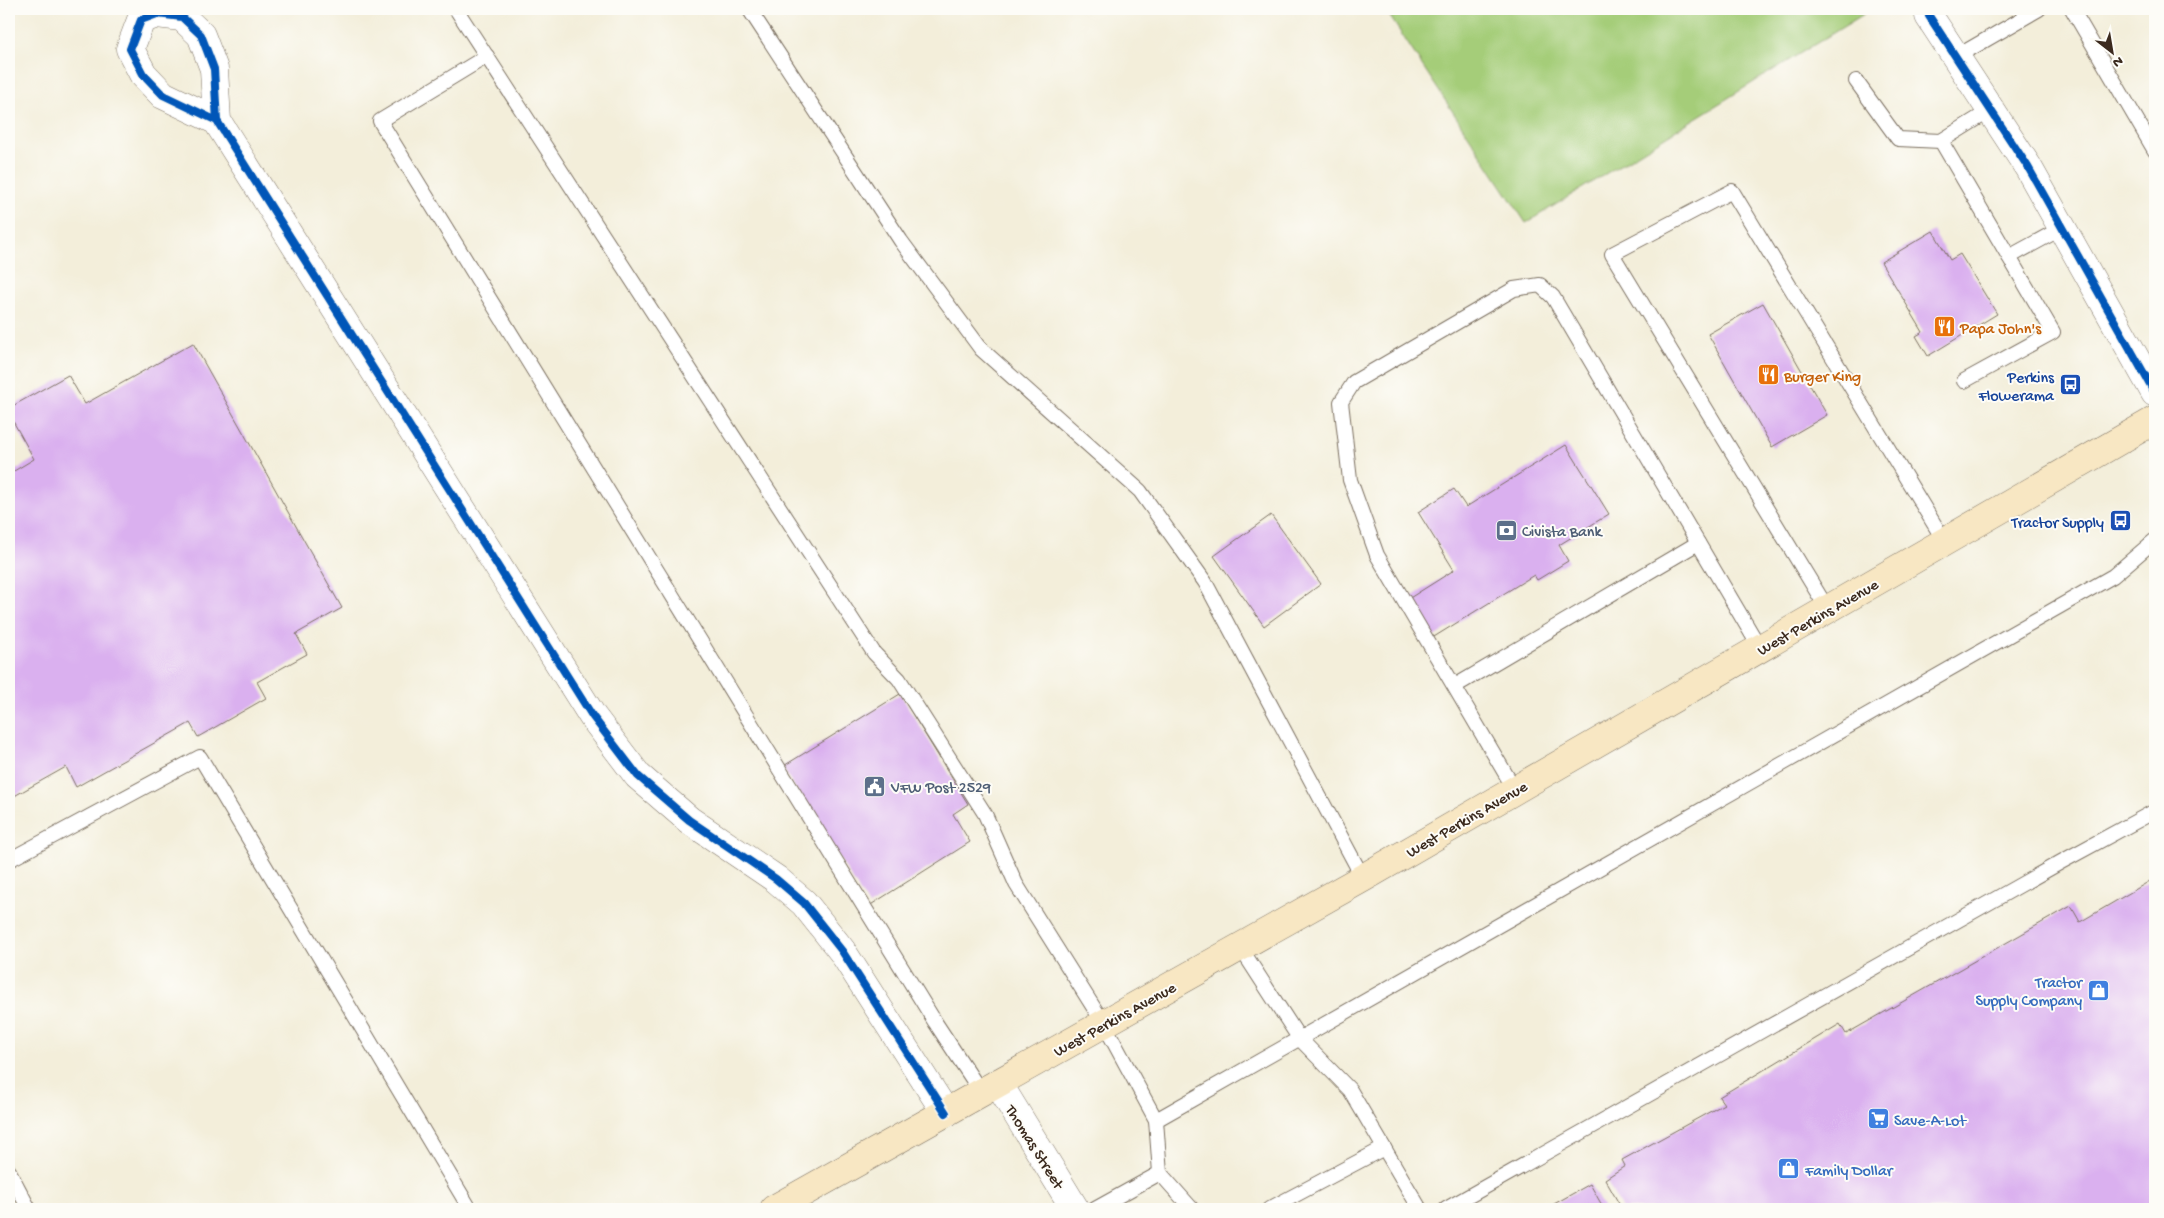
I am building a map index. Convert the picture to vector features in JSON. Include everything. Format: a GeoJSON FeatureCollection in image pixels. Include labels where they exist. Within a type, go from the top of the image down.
{"type":"FeatureCollection","features":[{"type":"Feature","properties":{"kind":"main road","name":"West Perkins Avenue"},"geometry":{"type":"LineString","coordinates":[[774,1209],[1363,878],[2155,420]]}},
{"type":"Feature","properties":{"kind":"street"},"geometry":{"type":"LineString","coordinates":[[1929,16],[2028,167],[2155,393]]}},
{"type":"Feature","properties":{"kind":"street"},"geometry":{"type":"LineString","coordinates":[[217,120],[593,717],[638,776],[688,820],[776,879],[804,903],[842,951],[946,1113]]}},
{"type":"Feature","properties":{"kind":"street","name":"Thomas Street"},"geometry":{"type":"LineString","coordinates":[[990,1088],[1075,1209]]}},
{"type":"Feature","properties":{"kind":"lane"},"geometry":{"type":"LineString","coordinates":[[456,9],[874,653],[904,687],[985,814],[1016,884],[1104,1024],[1156,1120],[1160,1173],[1192,1209]]}},
{"type":"Feature","properties":{"kind":"lane"},"geometry":{"type":"LineString","coordinates":[[749,9],[901,241],[981,350],[1140,490],[1205,582],[1363,878]]}},
{"type":"Feature","properties":{"kind":"lane"},"geometry":{"type":"LineString","coordinates":[[1956,57],[2039,9]]}},
{"type":"Feature","properties":{"kind":"lane"},"geometry":{"type":"LineString","coordinates":[[2072,9],[2155,151]]}},
{"type":"Feature","properties":{"kind":"lane"},"geometry":{"type":"LineString","coordinates":[[487,56],[380,121],[930,1014],[990,1088]]}},
{"type":"Feature","properties":{"kind":"lane"},"geometry":{"type":"LineString","coordinates":[[1856,82],[1898,139],[1941,141],[1991,110]]}},
{"type":"Feature","properties":{"kind":"lane"},"geometry":{"type":"LineString","coordinates":[[1941,141],[2053,332],[1964,381]]}},
{"type":"Feature","properties":{"kind":"lane"},"geometry":{"type":"LineString","coordinates":[[1828,610],[1612,254],[1732,191],[1945,542]]}},
{"type":"Feature","properties":{"kind":"lane"},"geometry":{"type":"LineString","coordinates":[[2009,257],[2062,228]]}},
{"type":"Feature","properties":{"kind":"lane"},"geometry":{"type":"LineString","coordinates":[[1515,790],[1377,555],[1350,480],[1341,402],[1354,382],[1514,289],[1540,285],[1553,297],[1760,648]]}},
{"type":"Feature","properties":{"kind":"lane"},"geometry":{"type":"LineString","coordinates":[[1156,1120],[2113,576],[2155,540]]}},
{"type":"Feature","properties":{"kind":"lane"},"geometry":{"type":"LineString","coordinates":[[1455,686],[1698,543]]}},
{"type":"Feature","properties":{"kind":"lane"},"geometry":{"type":"LineString","coordinates":[[9,860],[200,756],[470,1209]]}},
{"type":"Feature","properties":{"kind":"lane"},"geometry":{"type":"LineString","coordinates":[[1446,1209],[2069,857],[2155,811]]}},
{"type":"Feature","properties":{"kind":"lane"},"geometry":{"type":"LineString","coordinates":[[1240,947],[1299,1038],[1350,1090],[1420,1209]]}},
{"type":"Feature","properties":{"kind":"lane"},"geometry":{"type":"LineString","coordinates":[[1269,1209],[1384,1148]]}},
{"type":"Feature","properties":{"kind":"lane"},"geometry":{"type":"LineString","coordinates":[[9,1171],[29,1209]]}},
{"type":"Feature","properties":{"kind":"lane"},"geometry":{"type":"LineString","coordinates":[[1095,1209],[1160,1173]]}},
{"type":"Feature","properties":{"kind":"green space"},"geometry":{"type":"Polygon","coordinates":[[[1385,9],[1872,9],[1526,223],[1385,9]]]}},
{"type":"Feature","properties":{"kind":"building"},"geometry":{"type":"Polygon","coordinates":[[[1933,231],[1950,260],[1960,254],[1997,314],[1928,356],[1916,336],[1923,332],[1881,262],[1933,231]]]}},
{"type":"Feature","properties":{"kind":"building","name":"Burger King"},"geometry":{"type":"Polygon","coordinates":[[[1763,303],[1827,415],[1772,447],[1708,334],[1763,303]]]}},
{"type":"Feature","properties":{"kind":"building"},"geometry":{"type":"Polygon","coordinates":[[[193,343],[342,608],[296,634],[307,654],[257,682],[266,698],[198,737],[190,723],[76,787],[66,767],[9,799],[9,474],[34,459],[9,414],[9,408],[68,375],[85,404],[193,343]]]}},
{"type":"Feature","properties":{"kind":"building","name":"Civista Bank"},"geometry":{"type":"Polygon","coordinates":[[[1566,445],[1609,514],[1559,545],[1568,561],[1537,580],[1534,575],[1429,640],[1405,601],[1454,570],[1418,512],[1454,489],[1466,507],[1566,445]]]}},
{"type":"Feature","properties":{"kind":"building"},"geometry":{"type":"Polygon","coordinates":[[[1271,515],[1321,584],[1264,626],[1214,556],[1271,515]]]}},
{"type":"Feature","properties":{"kind":"building","name":"VFW Post 2529"},"geometry":{"type":"Polygon","coordinates":[[[900,694],[968,804],[953,814],[970,842],[869,906],[782,767],[900,694]]]}},
{"type":"Feature","properties":{"kind":"building"},"geometry":{"type":"Polygon","coordinates":[[[2155,878],[2155,1209],[1622,1209],[1605,1179],[1625,1166],[1622,1160],[1724,1104],[1719,1097],[1840,1024],[1846,1034],[2071,906],[2080,922],[2155,878]]]}},
{"type":"Feature","properties":{"kind":"building"},"geometry":{"type":"Polygon","coordinates":[[[1590,1184],[1604,1209],[1545,1209],[1590,1184]]]}},
{"type":"Feature","properties":{"kind":"cycle path"},"geometry":{"type":"LineString","coordinates":[[217,121],[163,95],[143,74],[130,49],[141,20],[157,14],[182,17],[201,35],[214,69],[217,121],[593,717],[638,776],[689,820],[776,879],[804,903],[842,951],[946,1113]]}},
{"type":"Feature","properties":{"kind":"cycle path"},"geometry":{"type":"LineString","coordinates":[[1929,16],[2028,167],[2155,393]]}},
{"type":"Feature","properties":{"kind":"place","name":"Papa John's"},"geometry":{"type":"Point","coordinates":[1944,327]}},
{"type":"Feature","properties":{"kind":"place","name":"Burger King"},"geometry":{"type":"Point","coordinates":[1768,375]}},
{"type":"Feature","properties":{"kind":"place","name":"Perkins Flowerama"},"geometry":{"type":"Point","coordinates":[2070,385]}},
{"type":"Feature","properties":{"kind":"place","name":"Tractor Supply"},"geometry":{"type":"Point","coordinates":[2120,521]}},
{"type":"Feature","properties":{"kind":"place","name":"Civista Bank"},"geometry":{"type":"Point","coordinates":[1506,530]}},
{"type":"Feature","properties":{"kind":"place","name":"VFW Post 2529"},"geometry":{"type":"Point","coordinates":[875,786]}},
{"type":"Feature","properties":{"kind":"place","name":"Tractor Supply Company"},"geometry":{"type":"Point","coordinates":[2098,990]}},
{"type":"Feature","properties":{"kind":"place","name":"Save-A-Lot"},"geometry":{"type":"Point","coordinates":[1878,1119]}},
{"type":"Feature","properties":{"kind":"place","name":"Family Dollar"},"geometry":{"type":"Point","coordinates":[1789,1169]}}]}
